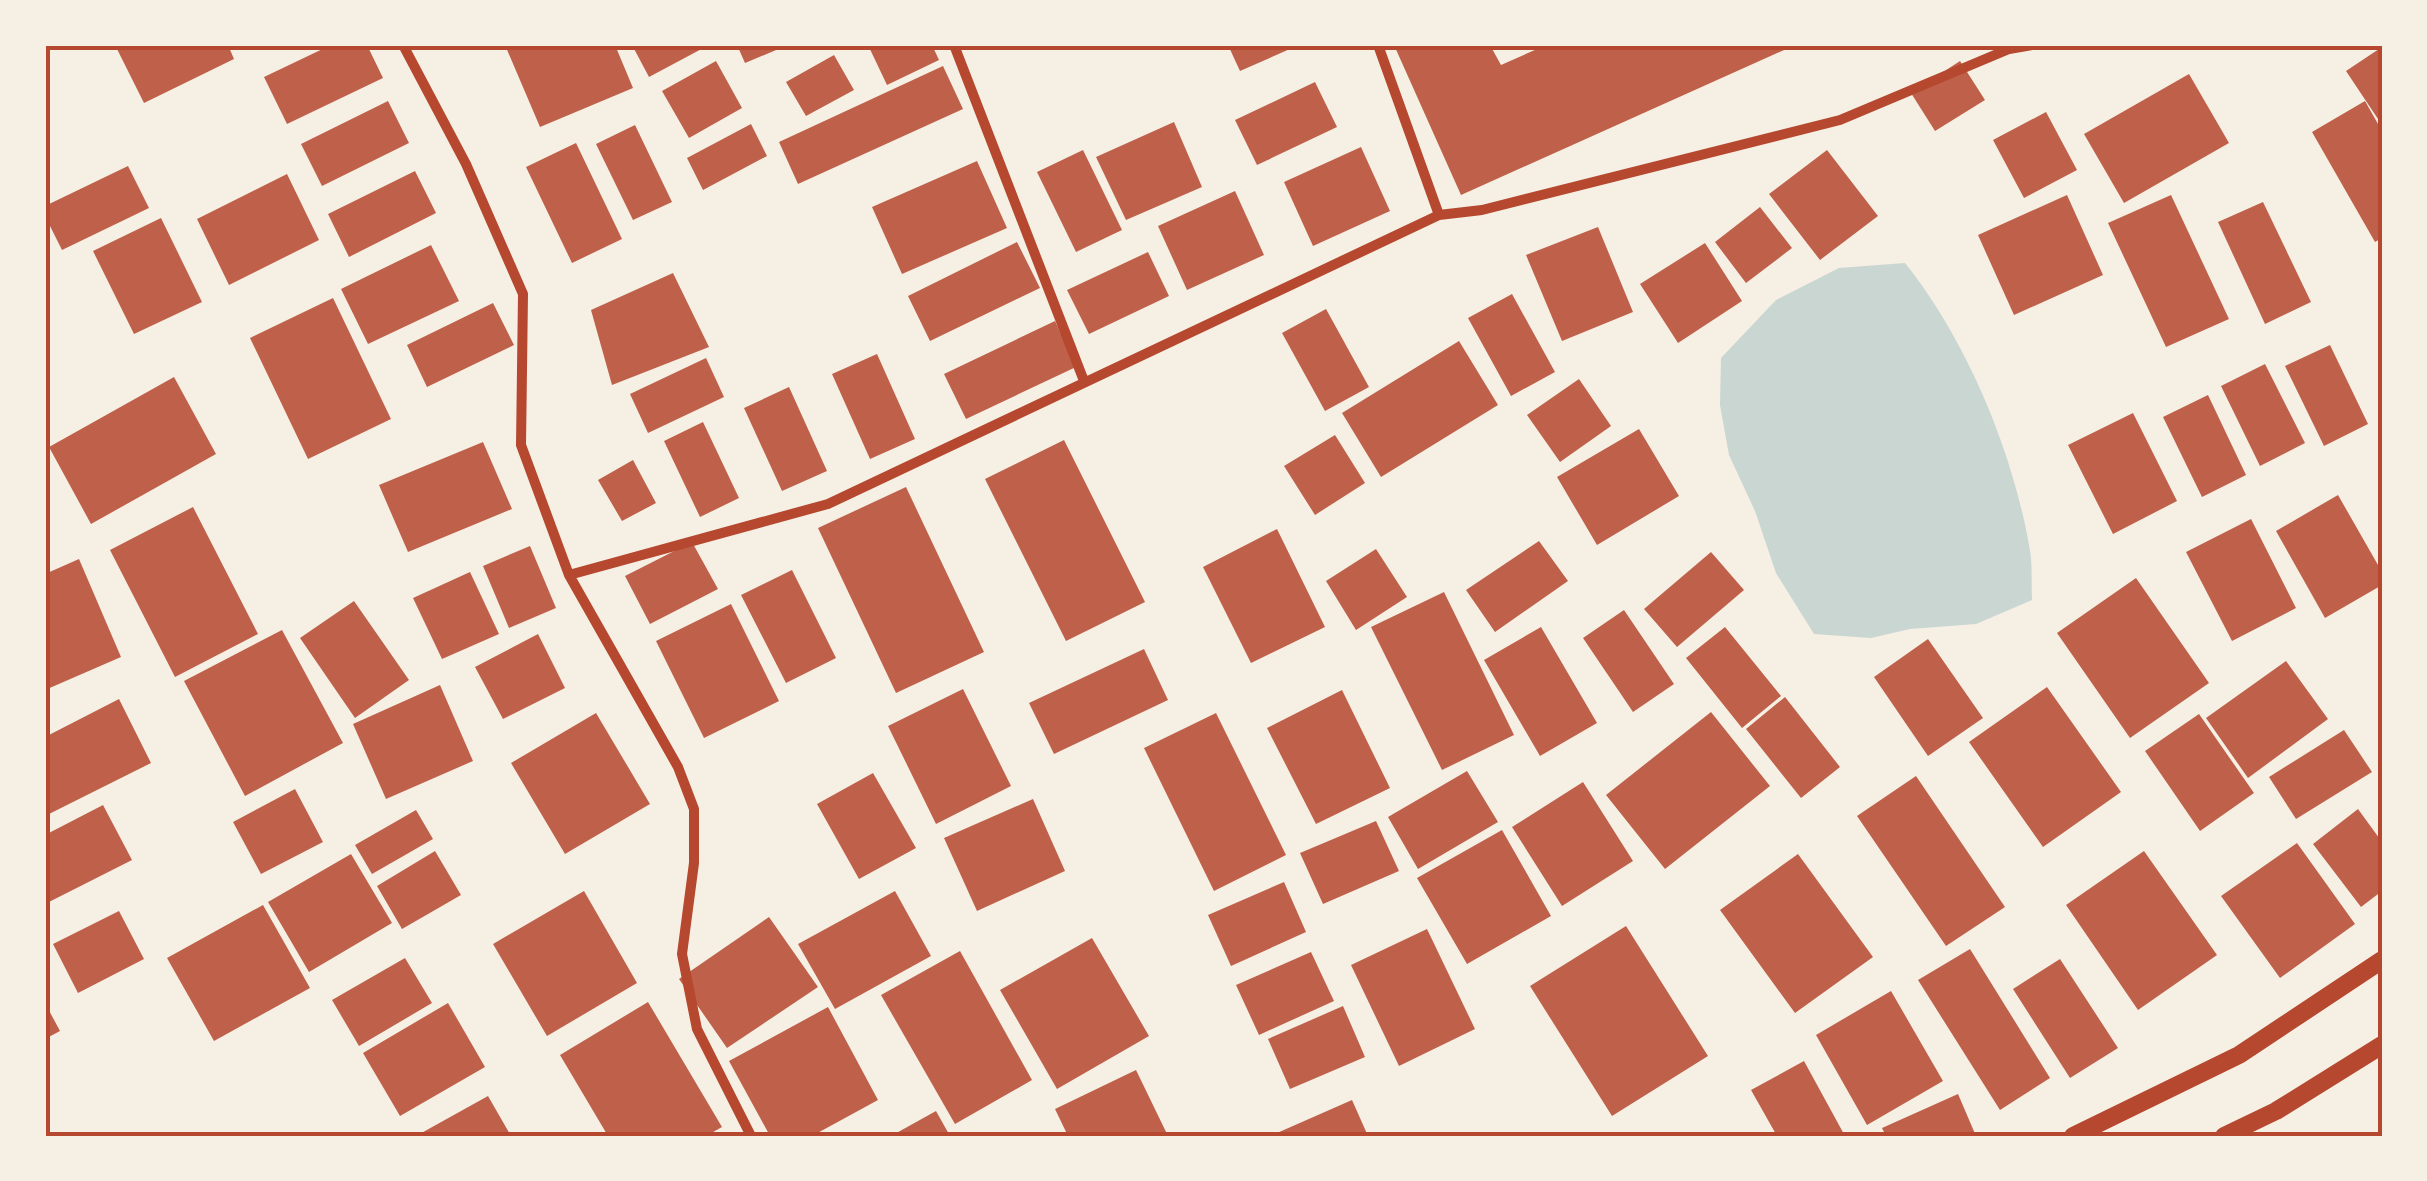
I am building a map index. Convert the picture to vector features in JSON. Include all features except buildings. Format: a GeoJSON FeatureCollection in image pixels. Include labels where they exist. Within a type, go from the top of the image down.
{"type":"FeatureCollection","features":[{"type":"Feature","properties":{"kind":"street"},"geometry":{"type":"LineString","coordinates":[[404,45],[466,164],[523,294],[521,444],[569,575],[678,766],[694,809],[694,863],[682,954],[697,1030],[751,1136]]}},
{"type":"Feature","properties":{"kind":"street"},"geometry":{"type":"LineString","coordinates":[[954,45],[1084,381]]}},
{"type":"Feature","properties":{"kind":"street"},"geometry":{"type":"LineString","coordinates":[[1378,45],[1439,214]]}},
{"type":"Feature","properties":{"kind":"street"},"geometry":{"type":"LineString","coordinates":[[569,575],[828,504],[1439,214],[1482,210],[1840,120],[2009,49],[2032,45]]}},
{"type":"Feature","properties":{"kind":"street"},"geometry":{"type":"LineString","coordinates":[[2074,1136],[2240,1056],[2382,960]]}},
{"type":"Feature","properties":{"kind":"street"},"geometry":{"type":"LineString","coordinates":[[2224,1136],[2276,1112],[2382,1045]]}},
{"type":"Feature","properties":{"kind":"shaded area"},"geometry":{"type":"Polygon","coordinates":[[[1905,263],[1948,326],[1984,396],[2021,508],[2029,545],[2032,600],[1976,624],[1910,629],[1871,638],[1814,634],[1776,573],[1755,511],[1729,455],[1720,405],[1721,358],[1776,300],[1839,268],[1905,263]]]}}]}
